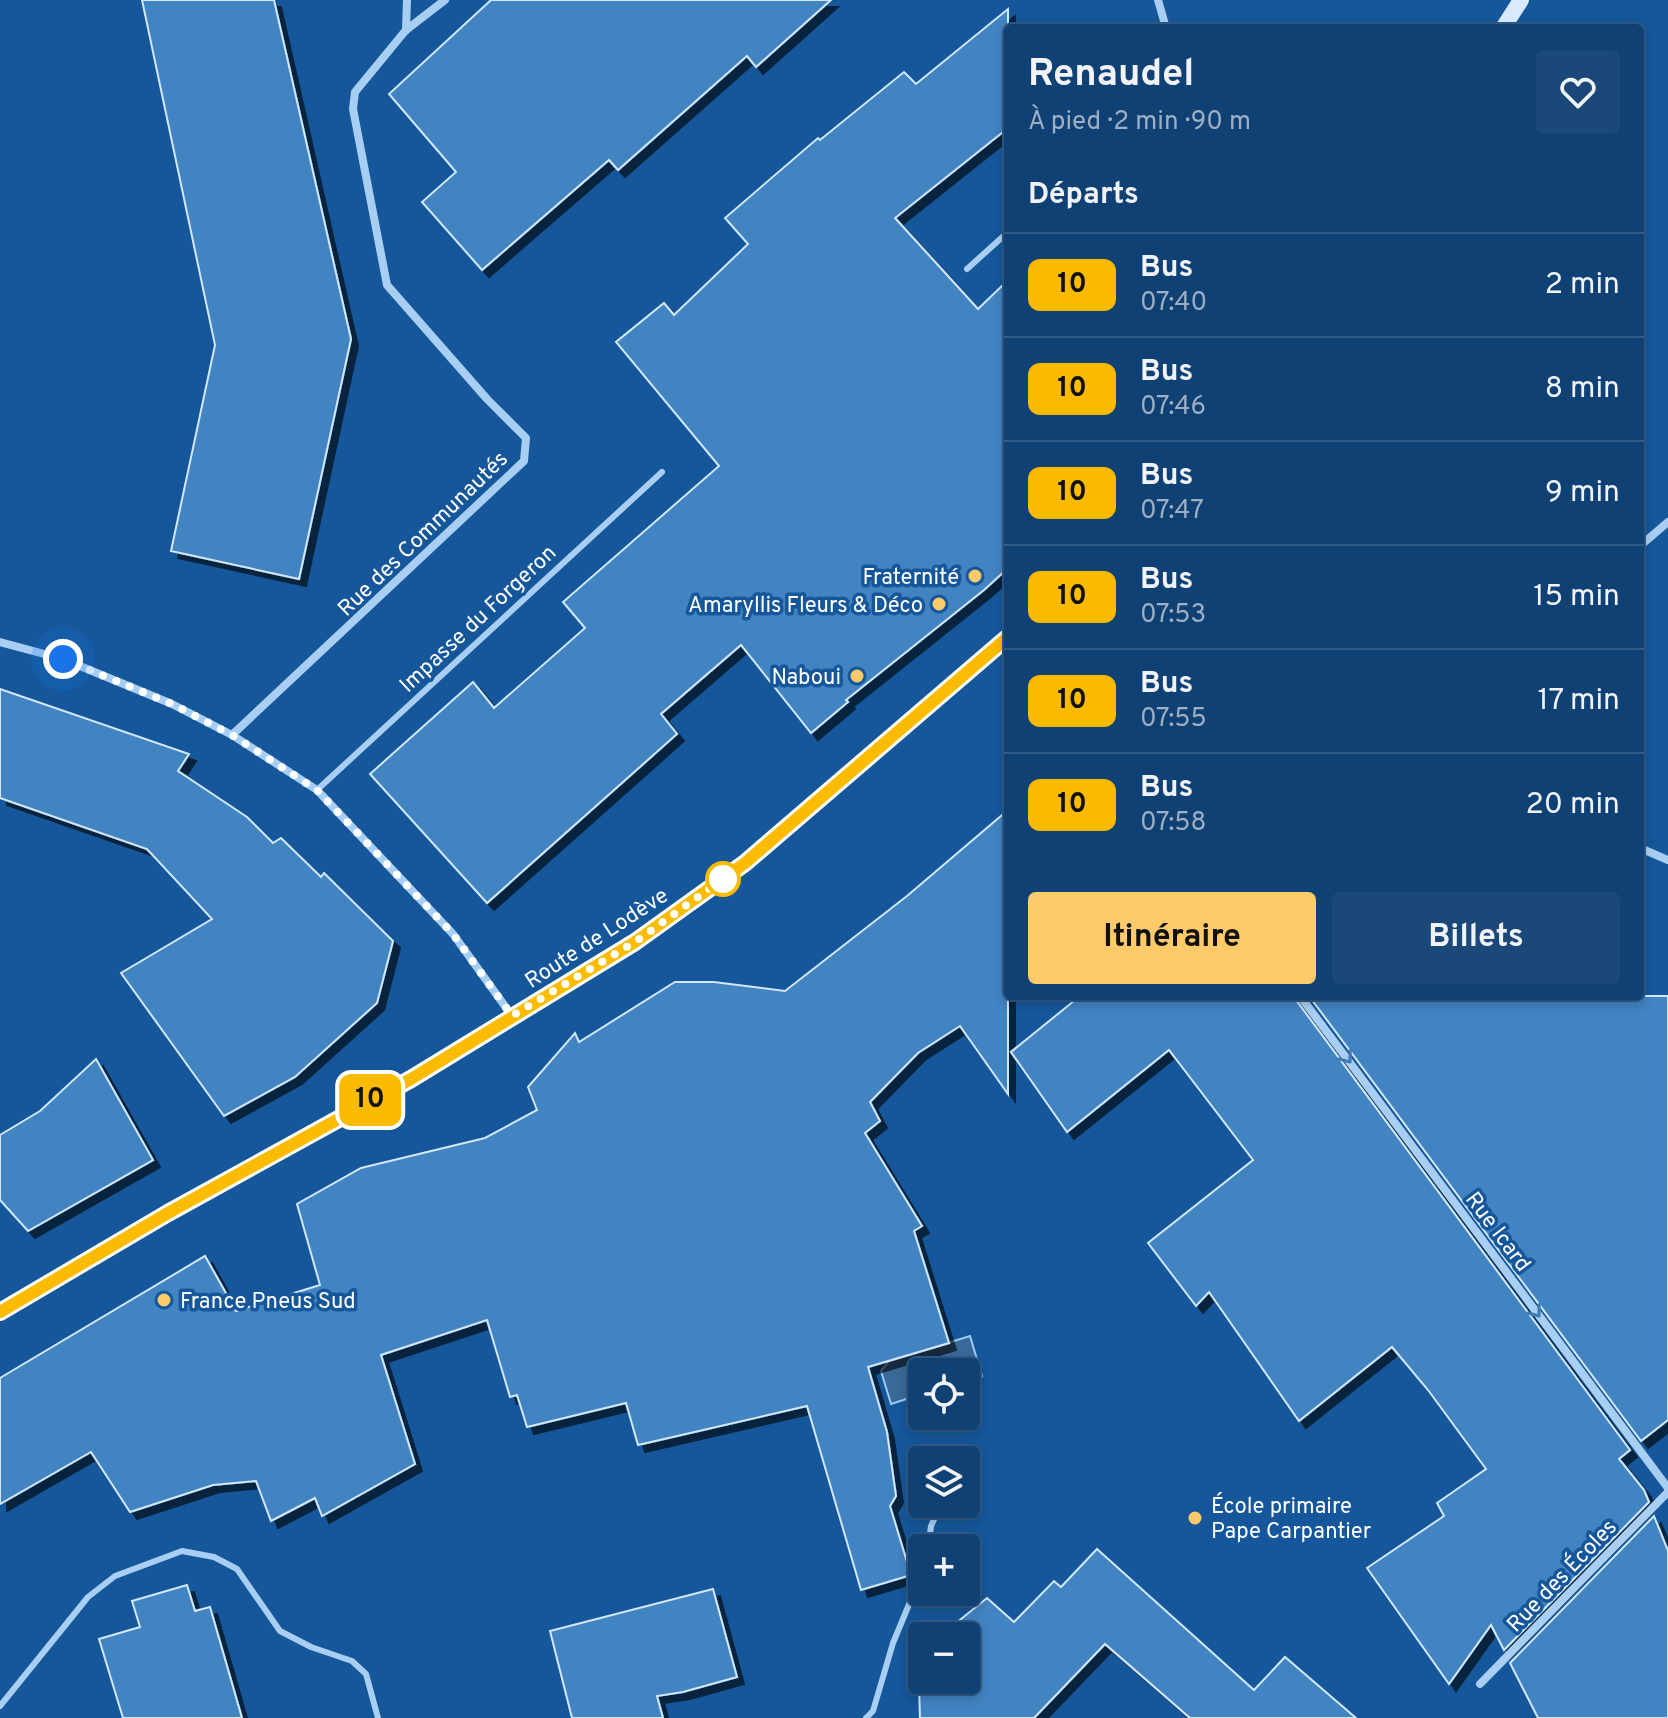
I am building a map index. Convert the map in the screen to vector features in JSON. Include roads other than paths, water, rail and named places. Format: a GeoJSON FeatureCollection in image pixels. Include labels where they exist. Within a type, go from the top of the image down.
{"type":"FeatureCollection","features":[{"type":"Feature","properties":{"kind":"street"},"geometry":{"type":"LineString","coordinates":[[406,30],[407,0]]}},
{"type":"Feature","properties":{"kind":"street","name":"Rue des Communautés"},"geometry":{"type":"LineString","coordinates":[[232,735],[524,461],[526,438],[487,399],[387,285],[353,109],[355,92],[406,30],[445,0]]}},
{"type":"Feature","properties":{"kind":"street"},"geometry":{"type":"LineString","coordinates":[[1158,0],[1165,24]]}},
{"type":"Feature","properties":{"kind":"street"},"geometry":{"type":"LineString","coordinates":[[1506,24],[1521,0]]}},
{"type":"Feature","properties":{"kind":"street"},"geometry":{"type":"LineString","coordinates":[[1644,543],[1668,522]]}},
{"type":"Feature","properties":{"kind":"street","name":"Route de Lodève"},"geometry":{"type":"LineString","coordinates":[[0,1312],[168,1213],[411,1079],[635,942],[745,863],[1004,640]]}},
{"type":"Feature","properties":{"kind":"street"},"geometry":{"type":"LineString","coordinates":[[0,642],[63,659],[172,704],[232,735],[317,790],[453,934],[512,1016]]}},
{"type":"Feature","properties":{"kind":"street"},"geometry":{"type":"LineString","coordinates":[[1644,850],[1668,860]]}},
{"type":"Feature","properties":{"kind":"street","name":"Rue Icard"},"geometry":{"type":"LineString","coordinates":[[1303,1000],[1668,1490]]}},
{"type":"Feature","properties":{"kind":"street","name":"Rue des Écoles"},"geometry":{"type":"LineString","coordinates":[[1480,1684],[1668,1490]]}},
{"type":"Feature","properties":{"kind":"lane"},"geometry":{"type":"LineString","coordinates":[[967,269],[1004,236]]}},
{"type":"Feature","properties":{"kind":"lane","name":"Impasse du Forgeron"},"geometry":{"type":"LineString","coordinates":[[317,790],[662,472]]}},
{"type":"Feature","properties":{"kind":"lane"},"geometry":{"type":"LineString","coordinates":[[0,1706],[88,1597],[115,1576],[182,1551],[214,1557],[237,1569],[280,1631],[311,1647],[352,1661],[366,1674],[378,1718]]}},
{"type":"Feature","properties":{"kind":"lane"},"geometry":{"type":"LineString","coordinates":[[866,1718],[873,1711],[893,1643],[908,1606]]}},
{"type":"Feature","properties":{"kind":"water"},"geometry":{"type":"Polygon","coordinates":[[[970,1336],[977,1358],[908,1358],[908,1399],[891,1404],[881,1371],[889,1361],[970,1336]]]}},
{"type":"Feature","properties":{"kind":"place","name":"Fraternité"},"geometry":{"type":"Point","coordinates":[975,576]}},
{"type":"Feature","properties":{"kind":"place","name":"Amaryllis Fleurs & Déco"},"geometry":{"type":"Point","coordinates":[939,604]}},
{"type":"Feature","properties":{"kind":"place","name":"Naboui"},"geometry":{"type":"Point","coordinates":[857,676]}},
{"type":"Feature","properties":{"kind":"place","name":"France Pneus Sud"},"geometry":{"type":"Point","coordinates":[164,1300]}},
{"type":"Feature","properties":{"kind":"place","name":"École primaire Pape Carpantier"},"geometry":{"type":"Point","coordinates":[1195,1518]}}]}
